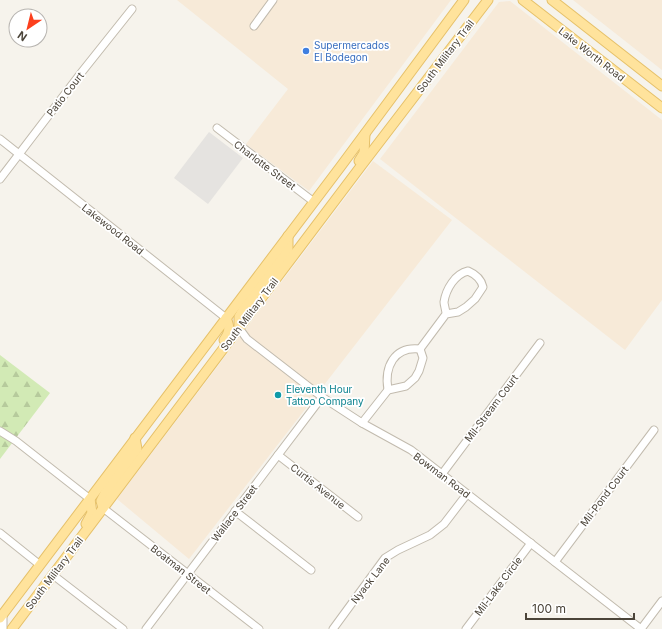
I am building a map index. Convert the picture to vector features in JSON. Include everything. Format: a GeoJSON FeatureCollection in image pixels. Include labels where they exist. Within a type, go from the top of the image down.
{"type":"FeatureCollection","features":[{"type":"Feature","properties":{"kind":"main road","name":"South Military Trail"},"geometry":{"type":"LineString","coordinates":[[2,616],[464,0]]}},
{"type":"Feature","properties":{"kind":"main road","name":"South Military Trail"},"geometry":{"type":"LineString","coordinates":[[12,629],[488,0]]}},
{"type":"Feature","properties":{"kind":"main road","name":"Lake Worth Road"},"geometry":{"type":"LineString","coordinates":[[523,0],[662,108]]}},
{"type":"Feature","properties":{"kind":"main road","name":"Lake Worth Road"},"geometry":{"type":"LineString","coordinates":[[552,0],[662,86]]}},
{"type":"Feature","properties":{"kind":"main road"},"geometry":{"type":"LineString","coordinates":[[308,237],[307,229],[364,153],[364,134]]}},
{"type":"Feature","properties":{"kind":"main road"},"geometry":{"type":"LineString","coordinates":[[239,328],[239,317],[243,310],[288,250],[288,236]]}},
{"type":"Feature","properties":{"kind":"main road"},"geometry":{"type":"LineString","coordinates":[[184,401],[188,390],[228,334],[229,324],[226,318]]}},
{"type":"Feature","properties":{"kind":"main road"},"geometry":{"type":"LineString","coordinates":[[103,508],[102,501],[106,491],[137,449],[135,438]]}},
{"type":"Feature","properties":{"kind":"main road"},"geometry":{"type":"LineString","coordinates":[[68,554],[69,546],[92,513],[90,499]]}},
{"type":"Feature","properties":{"kind":"street"},"geometry":{"type":"LineString","coordinates":[[254,26],[273,0]]}},
{"type":"Feature","properties":{"kind":"street","name":"Patio Court"},"geometry":{"type":"LineString","coordinates":[[0,179],[132,9]]}},
{"type":"Feature","properties":{"kind":"street","name":"Charlotte Street"},"geometry":{"type":"LineString","coordinates":[[217,128],[314,202]]}},
{"type":"Feature","properties":{"kind":"street","name":"Lakewood Road"},"geometry":{"type":"LineString","coordinates":[[0,139],[226,318]]}},
{"type":"Feature","properties":{"kind":"street"},"geometry":{"type":"LineString","coordinates":[[420,349],[446,314],[458,312],[475,299],[483,286],[479,278],[468,271],[460,273],[452,282],[447,292],[444,303],[446,314]]}},
{"type":"Feature","properties":{"kind":"street","name":"Bowman Road"},"geometry":{"type":"LineString","coordinates":[[239,328],[247,339],[322,397],[362,423],[411,450],[641,629]]}},
{"type":"Feature","properties":{"kind":"street","name":"Mil-Stream Court"},"geometry":{"type":"LineString","coordinates":[[442,474],[540,343]]}},
{"type":"Feature","properties":{"kind":"street"},"geometry":{"type":"LineString","coordinates":[[388,390],[386,380],[388,369],[394,358],[402,352],[412,348],[420,349]]}},
{"type":"Feature","properties":{"kind":"street"},"geometry":{"type":"LineString","coordinates":[[362,423],[388,390],[406,386],[415,378],[423,358],[420,349]]}},
{"type":"Feature","properties":{"kind":"street","name":"Wallace Street"},"geometry":{"type":"LineString","coordinates":[[146,629],[322,397]]}},
{"type":"Feature","properties":{"kind":"street","name":"Mil-Pond Court"},"geometry":{"type":"LineString","coordinates":[[555,562],[654,430]]}},
{"type":"Feature","properties":{"kind":"street"},"geometry":{"type":"LineString","coordinates":[[0,432],[16,441],[90,499]]}},
{"type":"Feature","properties":{"kind":"street","name":"Curtis Avenue"},"geometry":{"type":"LineString","coordinates":[[278,455],[358,517]]}},
{"type":"Feature","properties":{"kind":"street","name":"Nyack Lane"},"geometry":{"type":"LineString","coordinates":[[333,629],[386,558],[398,550],[430,535],[444,524],[467,494]]}},
{"type":"Feature","properties":{"kind":"street","name":"Boatman Street"},"geometry":{"type":"LineString","coordinates":[[103,508],[259,629]]}},
{"type":"Feature","properties":{"kind":"street"},"geometry":{"type":"LineString","coordinates":[[235,512],[311,570]]}},
{"type":"Feature","properties":{"kind":"street"},"geometry":{"type":"LineString","coordinates":[[0,533],[40,565]]}},
{"type":"Feature","properties":{"kind":"street","name":"Mil-Lake Circle"},"geometry":{"type":"LineString","coordinates":[[466,629],[531,543]]}},
{"type":"Feature","properties":{"kind":"street"},"geometry":{"type":"LineString","coordinates":[[53,575],[123,629]]}},
{"type":"Feature","properties":{"kind":"street"},"geometry":{"type":"LineString","coordinates":[[641,629],[662,601]]}},
{"type":"Feature","properties":{"kind":"street"},"geometry":{"type":"LineString","coordinates":[[2,616],[2,629]]}},
{"type":"Feature","properties":{"kind":"shaded area"},"geometry":{"type":"Polygon","coordinates":[[[177,0],[451,0],[309,191],[246,144],[288,89],[177,0]]]}},
{"type":"Feature","properties":{"kind":"shaded area"},"geometry":{"type":"Polygon","coordinates":[[[573,0],[662,0],[662,70],[573,0]]]}},
{"type":"Feature","properties":{"kind":"shaded area"},"geometry":{"type":"Polygon","coordinates":[[[510,1],[662,120],[662,300],[625,350],[380,159],[499,2],[510,1]]]}},
{"type":"Feature","properties":{"kind":"shaded area"},"geometry":{"type":"Polygon","coordinates":[[[209,132],[243,158],[208,204],[174,178],[209,132]]]}},
{"type":"Feature","properties":{"kind":"shaded area"},"geometry":{"type":"Polygon","coordinates":[[[373,161],[452,220],[189,559],[117,499],[373,161]]]}},
{"type":"Feature","properties":{"kind":"green space"},"geometry":{"type":"Polygon","coordinates":[[[0,355],[50,393],[0,459],[0,355]]]}},
{"type":"Feature","properties":{"kind":"place","name":"Supermercados El Bodegon"},"geometry":{"type":"Point","coordinates":[306,51]}},
{"type":"Feature","properties":{"kind":"place","name":"Eleventh Hour Tattoo Company"},"geometry":{"type":"Point","coordinates":[278,395]}}]}
